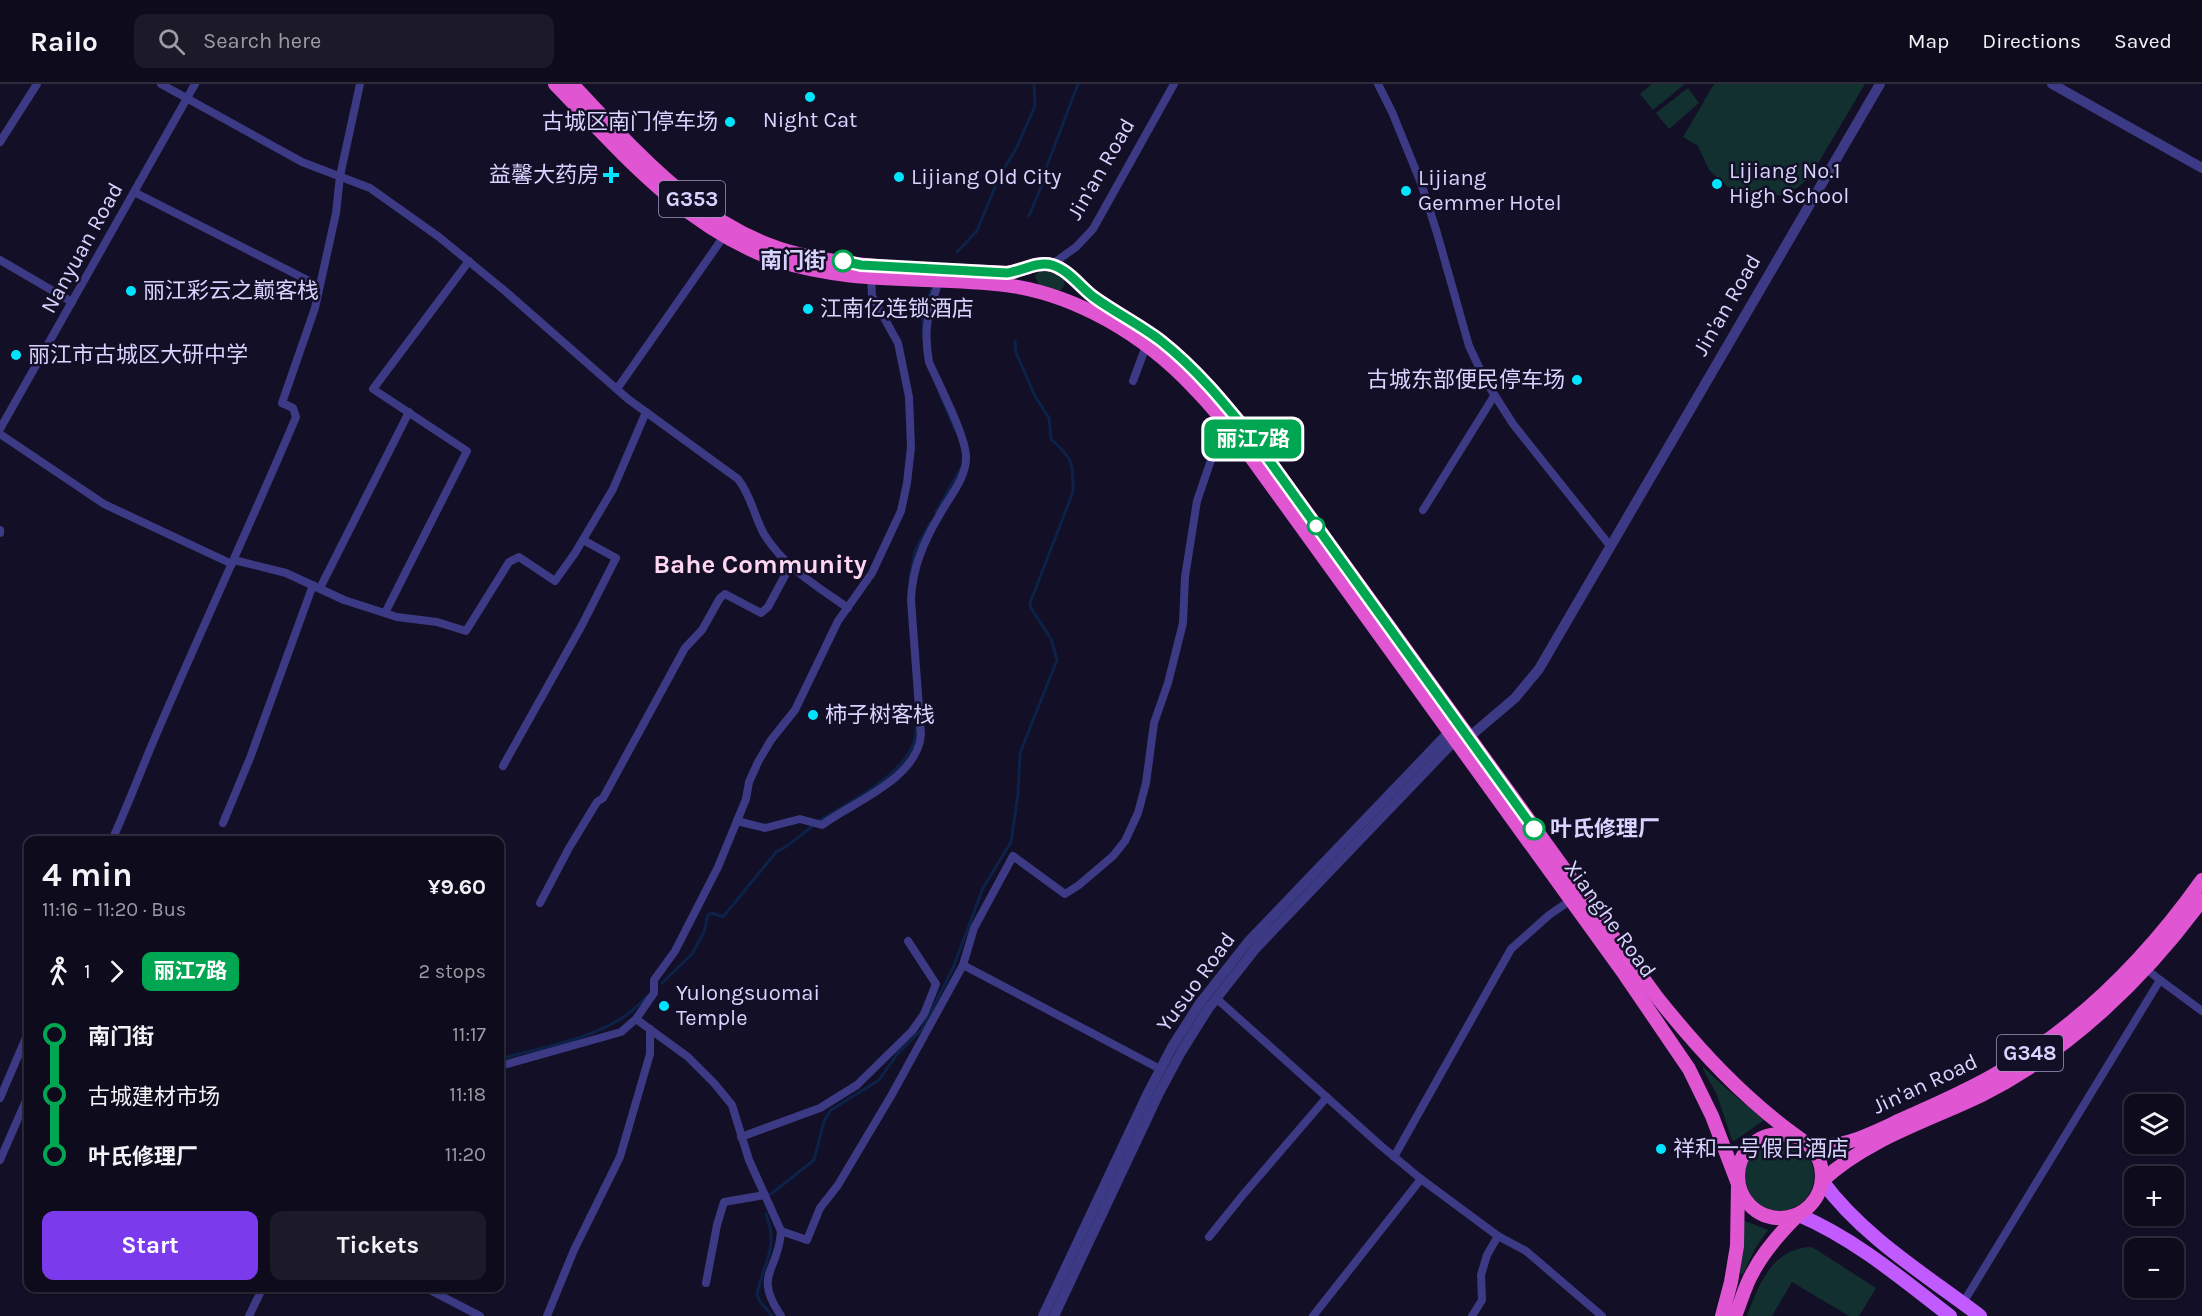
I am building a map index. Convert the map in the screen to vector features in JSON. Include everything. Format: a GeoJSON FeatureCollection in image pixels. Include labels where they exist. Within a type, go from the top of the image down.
{"type":"FeatureCollection","features":[{"type":"Feature","properties":{"kind":"highway","name":"Xianghe Road"},"geometry":{"type":"LineString","coordinates":[[555,84],[654,184],[711,229],[756,252],[795,266],[871,277],[1006,285],[1029,290],[1063,301],[1105,319],[1146,346],[1192,386],[1236,437],[1678,1024],[1741,1092],[1803,1140]]}},
{"type":"Feature","properties":{"kind":"highway","name":"G353"},"geometry":{"type":"LineString","coordinates":[[572,84],[640,154],[679,189],[718,219],[760,240],[798,254],[861,265],[1007,273],[1044,263],[1051,265]]}},
{"type":"Feature","properties":{"kind":"highway","name":"Xianghe Road"},"geometry":{"type":"LineString","coordinates":[[1051,265],[1062,269],[1094,297],[1158,339],[1187,364],[1214,390],[1258,445],[1684,1062],[1705,1100],[1738,1184]]}},
{"type":"Feature","properties":{"kind":"highway"},"geometry":{"type":"LineString","coordinates":[[1028,268],[1024,278],[1029,290]]}},
{"type":"Feature","properties":{"kind":"highway"},"geometry":{"type":"LineString","coordinates":[[1063,301],[1070,290],[1073,279]]}},
{"type":"Feature","properties":{"kind":"highway","name":"Jin'an Road"},"geometry":{"type":"LineString","coordinates":[[1803,1140],[1828,1146],[1852,1141],[1978,1084],[2019,1060],[2061,1030],[2125,974],[2170,923],[2202,880]]}},
{"type":"Feature","properties":{"kind":"highway","name":"Jin'an Road"},"geometry":{"type":"LineString","coordinates":[[1822,1180],[1867,1148],[1983,1094],[2025,1070],[2075,1033],[2111,1002],[2145,968],[2202,900]]}},
{"type":"Feature","properties":{"kind":"highway","name":"G348"},"geometry":{"type":"LineString","coordinates":[[1722,1316],[1736,1256],[1740,1161],[1754,1142],[1776,1134],[1803,1140]]}},
{"type":"Feature","properties":{"kind":"highway"},"geometry":{"type":"LineString","coordinates":[[1803,1140],[1820,1162],[1822,1180]]}},
{"type":"Feature","properties":{"kind":"highway","name":"G348"},"geometry":{"type":"LineString","coordinates":[[1735,1316],[1751,1274],[1776,1238],[1816,1200],[1822,1180]]}},
{"type":"Feature","properties":{"kind":"highway"},"geometry":{"type":"LineString","coordinates":[[1738,1184],[1744,1198],[1761,1214],[1776,1219],[1798,1215]]}},
{"type":"Feature","properties":{"kind":"main road"},"geometry":{"type":"LineString","coordinates":[[1822,1180],[1844,1208],[1863,1227],[1980,1316]]}},
{"type":"Feature","properties":{"kind":"main road"},"geometry":{"type":"LineString","coordinates":[[1798,1215],[1826,1227],[1853,1244],[1950,1316]]}},
{"type":"Feature","properties":{"kind":"street"},"geometry":{"type":"LineString","coordinates":[[0,142],[37,84]]}},
{"type":"Feature","properties":{"kind":"street"},"geometry":{"type":"LineString","coordinates":[[161,84],[302,162],[370,188],[439,237],[616,389],[738,479],[748,494],[763,531],[775,550],[790,566],[848,608]]}},
{"type":"Feature","properties":{"kind":"street","name":"Nanyuan Road"},"geometry":{"type":"LineString","coordinates":[[0,431],[195,84]]}},
{"type":"Feature","properties":{"kind":"street"},"geometry":{"type":"LineString","coordinates":[[114,836],[155,736],[296,417],[293,408],[282,403],[315,308],[336,213],[340,176],[360,84]]}},
{"type":"Feature","properties":{"kind":"street","name":"Jin'an Road"},"geometry":{"type":"LineString","coordinates":[[1051,265],[1076,247],[1093,229],[1174,84]]}},
{"type":"Feature","properties":{"kind":"street"},"geometry":{"type":"LineString","coordinates":[[1378,84],[1421,183],[1469,346],[1494,396],[1513,424],[1611,547]]}},
{"type":"Feature","properties":{"kind":"street","name":"Jin'an Road"},"geometry":{"type":"LineString","coordinates":[[1459,733],[1515,698],[1531,680],[1611,547],[1880,84]]}},
{"type":"Feature","properties":{"kind":"street"},"geometry":{"type":"LineString","coordinates":[[2052,84],[2202,168]]}},
{"type":"Feature","properties":{"kind":"street"},"geometry":{"type":"LineString","coordinates":[[134,192],[319,286]]}},
{"type":"Feature","properties":{"kind":"street"},"geometry":{"type":"LineString","coordinates":[[616,389],[724,236]]}},
{"type":"Feature","properties":{"kind":"street"},"geometry":{"type":"LineString","coordinates":[[0,260],[72,302]]}},
{"type":"Feature","properties":{"kind":"street"},"geometry":{"type":"LineString","coordinates":[[385,613],[467,451],[373,389],[469,261]]}},
{"type":"Feature","properties":{"kind":"street"},"geometry":{"type":"LineString","coordinates":[[504,1065],[621,1032],[636,1019],[654,993],[654,980],[675,951],[702,900],[737,821],[758,762],[771,740],[795,710],[838,621],[872,573],[901,511],[911,447],[909,397],[898,343],[872,296],[871,277]]}},
{"type":"Feature","properties":{"kind":"street"},"geometry":{"type":"LineString","coordinates":[[737,821],[765,828],[800,819],[822,825],[897,777],[915,756],[921,735],[911,600],[912,581],[921,550],[961,477],[966,456],[963,442],[929,362],[927,350],[927,316],[939,281]]}},
{"type":"Feature","properties":{"kind":"street"},"geometry":{"type":"LineString","coordinates":[[1133,381],[1146,346]]}},
{"type":"Feature","properties":{"kind":"street"},"geometry":{"type":"LineString","coordinates":[[1423,510],[1494,396]]}},
{"type":"Feature","properties":{"kind":"street"},"geometry":{"type":"LineString","coordinates":[[223,823],[317,587],[408,412]]}},
{"type":"Feature","properties":{"kind":"street"},"geometry":{"type":"LineString","coordinates":[[0,431],[104,504],[233,562],[286,573],[344,600],[385,613],[408,619],[437,622],[466,631],[511,560],[519,557],[555,581],[583,540],[613,489],[646,412]]}},
{"type":"Feature","properties":{"kind":"street"},"geometry":{"type":"LineString","coordinates":[[781,1231],[807,1240],[820,1208],[838,1185],[891,1096],[963,965],[974,928],[1013,856],[1065,894],[1113,856],[1129,834],[1142,799],[1154,723],[1168,684],[1183,623],[1185,577],[1197,501],[1211,460],[1236,437]]}},
{"type":"Feature","properties":{"kind":"street"},"geometry":{"type":"LineString","coordinates":[[503,766],[582,625],[616,558],[583,540]]}},
{"type":"Feature","properties":{"kind":"street"},"geometry":{"type":"LineString","coordinates":[[540,903],[569,848],[597,802],[603,798],[685,648],[705,626],[720,598],[725,594],[761,614],[768,607],[790,566]]}},
{"type":"Feature","properties":{"kind":"street","name":"Yusuo Road"},"geometry":{"type":"LineString","coordinates":[[1054,1316],[1158,1095],[1194,1030],[1216,998],[1256,948],[1459,733]]}},
{"type":"Feature","properties":{"kind":"street","name":"Yusuo Road"},"geometry":{"type":"LineString","coordinates":[[1043,1316],[1160,1069],[1200,1003],[1248,942],[1459,733]]}},
{"type":"Feature","properties":{"kind":"street"},"geometry":{"type":"LineString","coordinates":[[1394,1157],[1511,950],[1549,915],[1571,900]]}},
{"type":"Feature","properties":{"kind":"street"},"geometry":{"type":"LineString","coordinates":[[741,1137],[820,1108],[844,1094],[868,1075],[888,1052],[912,1031],[924,1014],[936,984],[908,941]]}},
{"type":"Feature","properties":{"kind":"street"},"geometry":{"type":"LineString","coordinates":[[963,965],[1160,1069]]}},
{"type":"Feature","properties":{"kind":"street"},"geometry":{"type":"LineString","coordinates":[[2145,968],[2202,1011]]}},
{"type":"Feature","properties":{"kind":"street"},"geometry":{"type":"LineString","coordinates":[[1963,1303],[2160,980]]}},
{"type":"Feature","properties":{"kind":"street"},"geometry":{"type":"LineString","coordinates":[[1216,998],[1394,1157],[1498,1236],[1526,1251],[1602,1316]]}},
{"type":"Feature","properties":{"kind":"street"},"geometry":{"type":"LineString","coordinates":[[636,1019],[688,1057],[732,1105],[741,1137],[781,1231],[780,1242],[767,1284],[771,1301],[781,1316]]}},
{"type":"Feature","properties":{"kind":"street"},"geometry":{"type":"LineString","coordinates":[[547,1316],[574,1250],[620,1157],[650,1054],[650,1029]]}},
{"type":"Feature","properties":{"kind":"street"},"geometry":{"type":"LineString","coordinates":[[0,1098],[24,1042]]}},
{"type":"Feature","properties":{"kind":"street"},"geometry":{"type":"LineString","coordinates":[[1209,1237],[1327,1097]]}},
{"type":"Feature","properties":{"kind":"street"},"geometry":{"type":"LineString","coordinates":[[0,1160],[24,1105]]}},
{"type":"Feature","properties":{"kind":"street"},"geometry":{"type":"LineString","coordinates":[[1313,1316],[1421,1179]]}},
{"type":"Feature","properties":{"kind":"street"},"geometry":{"type":"LineString","coordinates":[[706,1283],[724,1202],[765,1195]]}},
{"type":"Feature","properties":{"kind":"street"},"geometry":{"type":"LineString","coordinates":[[1472,1316],[1482,1300],[1482,1275],[1486,1256],[1498,1236]]}},
{"type":"Feature","properties":{"kind":"street"},"geometry":{"type":"LineString","coordinates":[[249,1316],[260,1292]]}},
{"type":"Feature","properties":{"kind":"street"},"geometry":{"type":"LineString","coordinates":[[434,1292],[480,1316]]}},
{"type":"Feature","properties":{"kind":"green space"},"geometry":{"type":"Polygon","coordinates":[[[1652,84],[1685,84],[1653,110],[1640,94],[1652,84]]]}},
{"type":"Feature","properties":{"kind":"green space"},"geometry":{"type":"Polygon","coordinates":[[[1714,84],[1865,84],[1810,177],[1797,188],[1781,195],[1755,197],[1729,188],[1709,170],[1698,146],[1683,137],[1714,84]]]}},
{"type":"Feature","properties":{"kind":"green space"},"geometry":{"type":"Polygon","coordinates":[[[1688,88],[1699,103],[1669,129],[1656,113],[1688,88]]]}},
{"type":"Feature","properties":{"kind":"green space"},"geometry":{"type":"Polygon","coordinates":[[[1040,269],[1049,269],[1064,279],[1065,284],[1057,292],[1039,285],[1035,276],[1040,269]]]}},
{"type":"Feature","properties":{"kind":"green space"},"geometry":{"type":"Polygon","coordinates":[[[1703,1067],[1763,1121],[1734,1141],[1732,1140],[1717,1095],[1703,1067]]]}},
{"type":"Feature","properties":{"kind":"green space"},"geometry":{"type":"Polygon","coordinates":[[[1786,1141],[1799,1147],[1808,1156],[1812,1162],[1814,1176],[1812,1190],[1804,1201],[1793,1209],[1772,1211],[1754,1201],[1746,1190],[1744,1169],[1754,1151],[1765,1143],[1786,1141]]]}},
{"type":"Feature","properties":{"kind":"green space"},"geometry":{"type":"Polygon","coordinates":[[[1743,1222],[1768,1230],[1755,1249],[1743,1274],[1740,1274],[1743,1222]]]}},
{"type":"Feature","properties":{"kind":"green space"},"geometry":{"type":"Polygon","coordinates":[[[1812,1247],[1876,1288],[1859,1316],[1849,1316],[1792,1282],[1772,1316],[1747,1316],[1762,1280],[1777,1261],[1798,1249],[1812,1247]]]}},
{"type":"Feature","properties":{"kind":"waterway"},"geometry":{"type":"LineString","coordinates":[[957,252],[977,231],[1000,175],[1016,149],[1035,106],[1034,84]]}},
{"type":"Feature","properties":{"kind":"waterway"},"geometry":{"type":"LineString","coordinates":[[1029,216],[1078,84]]}},
{"type":"Feature","properties":{"kind":"waterway"},"geometry":{"type":"LineString","coordinates":[[923,337],[923,315],[931,290]]}},
{"type":"Feature","properties":{"kind":"waterway"},"geometry":{"type":"LineString","coordinates":[[771,1194],[814,1160],[824,1121],[831,1110],[879,1080],[898,1053],[922,1029],[953,968],[983,888],[1011,842],[1018,794],[1020,753],[1057,660],[1051,639],[1030,603],[1073,492],[1072,467],[1068,457],[1051,439],[1049,418],[1035,396],[1016,353],[1015,341]]}},
{"type":"Feature","properties":{"kind":"waterway"},"geometry":{"type":"LineString","coordinates":[[939,392],[955,430]]}},
{"type":"Feature","properties":{"kind":"waterway"},"geometry":{"type":"LineString","coordinates":[[936,512],[961,468]]}},
{"type":"Feature","properties":{"kind":"waterway"},"geometry":{"type":"LineString","coordinates":[[910,578],[915,551],[930,523]]}},
{"type":"Feature","properties":{"kind":"waterway"},"geometry":{"type":"LineString","coordinates":[[819,821],[864,794],[894,771],[914,743],[916,728]]}},
{"type":"Feature","properties":{"kind":"waterway"},"geometry":{"type":"LineString","coordinates":[[662,983],[692,954],[704,932],[708,915],[712,913],[723,917],[777,851],[814,825]]}},
{"type":"Feature","properties":{"kind":"waterway"},"geometry":{"type":"LineString","coordinates":[[504,1058],[559,1044],[598,1030],[633,1010],[647,996]]}},
{"type":"Feature","properties":{"kind":"waterway"},"geometry":{"type":"LineString","coordinates":[[766,1214],[770,1226],[771,1246],[757,1294],[772,1316]]}},
{"type":"Feature","properties":{"kind":"bus line","name":"丽江7路"},"geometry":{"type":"LineString","coordinates":[[843,261],[861,265],[1007,273],[1018,272],[1044,263],[1066,272],[1094,297],[1158,339],[1214,390],[1258,445],[1534,829]]}},
{"type":"Feature","properties":{"kind":"place","name":"Night Cat"},"geometry":{"type":"Point","coordinates":[810,97]}},
{"type":"Feature","properties":{"kind":"place","name":"古城区南门停车场"},"geometry":{"type":"Point","coordinates":[730,122]}},
{"type":"Feature","properties":{"kind":"place","name":"益馨大药房"},"geometry":{"type":"Point","coordinates":[611,175]}},
{"type":"Feature","properties":{"kind":"place","name":"Lijiang Old City"},"geometry":{"type":"Point","coordinates":[899,177]}},
{"type":"Feature","properties":{"kind":"place","name":"Lijiang No.1 High School"},"geometry":{"type":"Point","coordinates":[1717,184]}},
{"type":"Feature","properties":{"kind":"place","name":"Lijiang Gemmer Hotel"},"geometry":{"type":"Point","coordinates":[1406,191]}},
{"type":"Feature","properties":{"kind":"place","name":"南门街"},"geometry":{"type":"Point","coordinates":[843,261]}},
{"type":"Feature","properties":{"kind":"place","name":"丽江彩云之巅客栈"},"geometry":{"type":"Point","coordinates":[131,291]}},
{"type":"Feature","properties":{"kind":"place","name":"江南亿连锁酒店"},"geometry":{"type":"Point","coordinates":[808,309]}},
{"type":"Feature","properties":{"kind":"place","name":"丽江市古城区大研中学"},"geometry":{"type":"Point","coordinates":[16,355]}},
{"type":"Feature","properties":{"kind":"place","name":"古城东部便民停车场"},"geometry":{"type":"Point","coordinates":[1577,380]}},
{"type":"Feature","properties":{"kind":"place","name":"柿子树客栈"},"geometry":{"type":"Point","coordinates":[813,715]}},
{"type":"Feature","properties":{"kind":"place","name":"叶氏修理厂"},"geometry":{"type":"Point","coordinates":[1534,829]}},
{"type":"Feature","properties":{"kind":"place","name":"Yulongsuomai Temple"},"geometry":{"type":"Point","coordinates":[664,1006]}},
{"type":"Feature","properties":{"kind":"place","name":"祥和一号假日酒店"},"geometry":{"type":"Point","coordinates":[1661,1149]}},
{"type":"Feature","properties":{"kind":"district","name":"Bahe Community"},"geometry":{"type":"Point","coordinates":[760,564]}}]}
